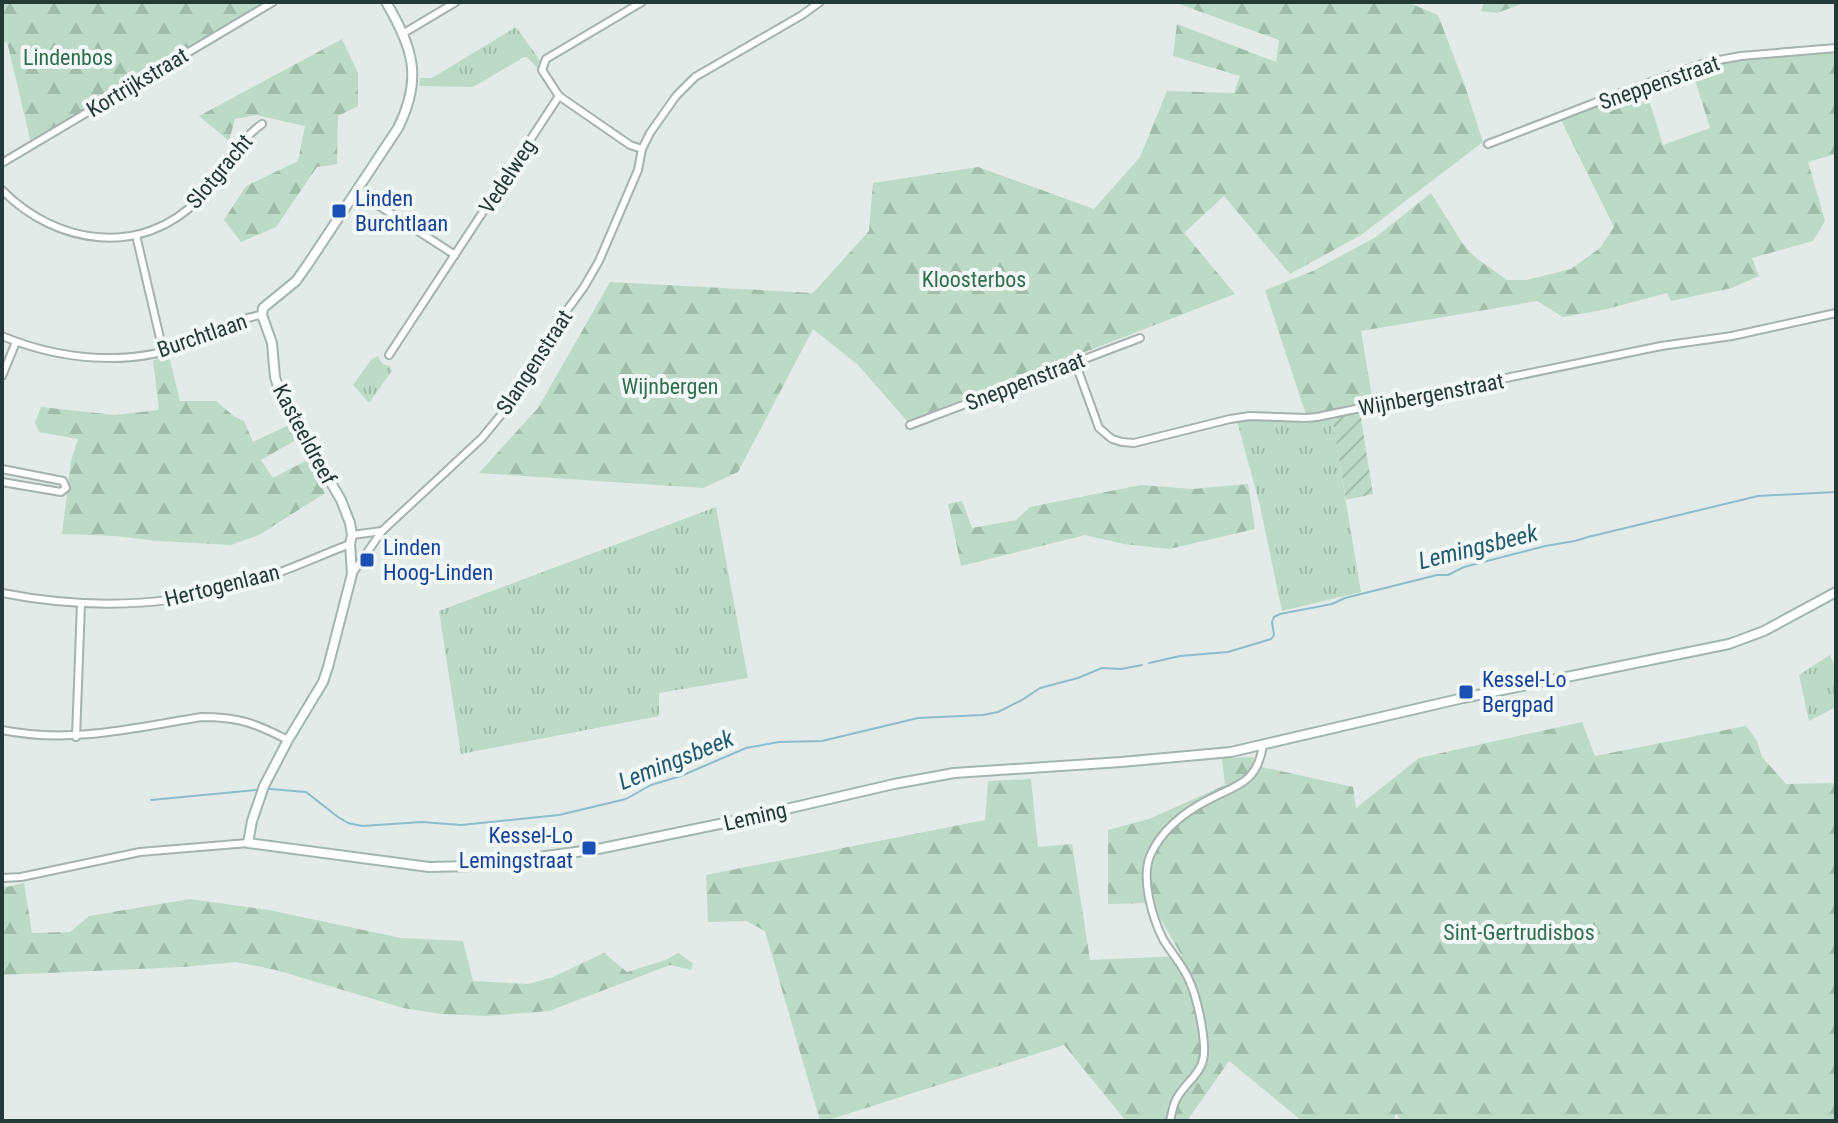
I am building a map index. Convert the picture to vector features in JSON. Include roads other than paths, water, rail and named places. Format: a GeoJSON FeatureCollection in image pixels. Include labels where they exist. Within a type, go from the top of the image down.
{"type":"FeatureCollection","features":[{"type":"Feature","properties":{"kind":"street","name":"Kortrijkstraat"},"geometry":{"type":"LineString","coordinates":[[2,163],[273,2]]}},
{"type":"Feature","properties":{"kind":"street"},"geometry":{"type":"LineString","coordinates":[[262,315],[268,302],[296,281],[405,114],[412,81],[410,50],[386,2]]}},
{"type":"Feature","properties":{"kind":"street"},"geometry":{"type":"LineString","coordinates":[[404,33],[456,2]]}},
{"type":"Feature","properties":{"kind":"street"},"geometry":{"type":"LineString","coordinates":[[642,2],[546,59],[542,70],[559,96],[630,145],[642,149]]}},
{"type":"Feature","properties":{"kind":"street","name":"Slangenstraat"},"geometry":{"type":"LineString","coordinates":[[248,843],[262,791],[326,675],[352,574],[382,531],[482,438],[505,412],[551,332],[599,261],[638,170],[642,149],[650,133],[695,77],[820,2]]}},
{"type":"Feature","properties":{"kind":"street","name":"Sneppenstraat"},"geometry":{"type":"LineString","coordinates":[[1488,144],[1708,62],[1836,48]]}},
{"type":"Feature","properties":{"kind":"street","name":"Vedelweg"},"geometry":{"type":"LineString","coordinates":[[389,355],[559,96]]}},
{"type":"Feature","properties":{"kind":"street","name":"Slotgracht"},"geometry":{"type":"LineString","coordinates":[[2,190],[32,216],[71,233],[108,238],[136,235],[186,212],[216,181],[248,134],[262,124]]}},
{"type":"Feature","properties":{"kind":"street"},"geometry":{"type":"LineString","coordinates":[[356,191],[455,255]]}},
{"type":"Feature","properties":{"kind":"street"},"geometry":{"type":"LineString","coordinates":[[136,235],[163,351]]}},
{"type":"Feature","properties":{"kind":"street","name":"Wijnbergenstraat"},"geometry":{"type":"LineString","coordinates":[[1075,362],[1099,428],[1112,439],[1134,443],[1250,416],[1317,417],[1836,313]]}},
{"type":"Feature","properties":{"kind":"street","name":"Burchtlaan"},"geometry":{"type":"LineString","coordinates":[[2,336],[42,351],[69,356],[132,357],[193,342],[248,317],[262,315]]}},
{"type":"Feature","properties":{"kind":"street","name":"Kasteeldreef"},"geometry":{"type":"LineString","coordinates":[[262,315],[272,343],[275,377],[281,396],[341,500],[351,540],[352,574]]}},
{"type":"Feature","properties":{"kind":"street","name":"Sneppenstraat"},"geometry":{"type":"LineString","coordinates":[[910,425],[1140,338]]}},
{"type":"Feature","properties":{"kind":"street"},"geometry":{"type":"LineString","coordinates":[[2,376],[16,342]]}},
{"type":"Feature","properties":{"kind":"street"},"geometry":{"type":"LineString","coordinates":[[2,469],[63,481],[66,488],[61,492],[2,482]]}},
{"type":"Feature","properties":{"kind":"street","name":"Hertogenlaan"},"geometry":{"type":"LineString","coordinates":[[2,593],[81,604],[184,598],[234,587],[295,567],[351,540],[382,531]]}},
{"type":"Feature","properties":{"kind":"street","name":"Leming"},"geometry":{"type":"LineString","coordinates":[[248,843],[429,867],[472,866],[598,849],[954,773],[1231,752],[1463,698],[1729,644],[1764,631],[1836,592]]}},
{"type":"Feature","properties":{"kind":"street"},"geometry":{"type":"LineString","coordinates":[[76,737],[81,604]]}},
{"type":"Feature","properties":{"kind":"street"},"geometry":{"type":"LineString","coordinates":[[2,730],[76,737],[201,717],[220,717],[259,725],[288,740]]}},
{"type":"Feature","properties":{"kind":"street"},"geometry":{"type":"LineString","coordinates":[[1170,1121],[1176,1099],[1203,1066],[1204,1042],[1191,984],[1163,939],[1154,913],[1148,889],[1148,863],[1158,841],[1180,819],[1207,800],[1245,781],[1261,757],[1263,745]]}},
{"type":"Feature","properties":{"kind":"street"},"geometry":{"type":"LineString","coordinates":[[2,878],[21,877],[140,852],[248,843]]}},
{"type":"Feature","properties":{"kind":"waterway","name":"Lemingsbeek"},"geometry":{"type":"LineString","coordinates":[[1149,663],[1180,656],[1228,652],[1271,639],[1274,635],[1272,622],[1280,614],[1332,604],[1437,575],[1448,575],[1464,567],[1545,546],[1758,496],[1836,492]]}},
{"type":"Feature","properties":{"kind":"waterway","name":"Lemingsbeek"},"geometry":{"type":"LineString","coordinates":[[270,789],[306,792],[338,817],[362,826],[422,822],[461,825],[559,815],[626,799],[651,785],[681,776],[746,748],[779,742],[822,741],[918,718],[998,712],[1040,688],[1102,668],[1121,669],[1142,665]]}},
{"type":"Feature","properties":{"kind":"waterway","name":"Lemingsbeek"},"geometry":{"type":"LineString","coordinates":[[151,800],[257,790]]}},
{"type":"Feature","properties":{"kind":"place","name":"Linden Burchtlaan"},"geometry":{"type":"Point","coordinates":[339,211]}},
{"type":"Feature","properties":{"kind":"place","name":"Linden Hoog-Linden"},"geometry":{"type":"Point","coordinates":[367,560]}},
{"type":"Feature","properties":{"kind":"place","name":"Kessel-Lo Bergpad"},"geometry":{"type":"Point","coordinates":[1466,692]}},
{"type":"Feature","properties":{"kind":"place","name":"Kessel-Lo Lemingstraat"},"geometry":{"type":"Point","coordinates":[589,848]}},
{"type":"Feature","properties":{"kind":"park label","name":"Lindenbos"},"geometry":{"type":"Point","coordinates":[68,57]}},
{"type":"Feature","properties":{"kind":"park label","name":"Kloosterbos"},"geometry":{"type":"Point","coordinates":[974,279]}},
{"type":"Feature","properties":{"kind":"park label","name":"Wijnbergen"},"geometry":{"type":"Point","coordinates":[670,386]}},
{"type":"Feature","properties":{"kind":"park label","name":"Sint-Gertrudisbos"},"geometry":{"type":"Point","coordinates":[1519,932]}}]}
